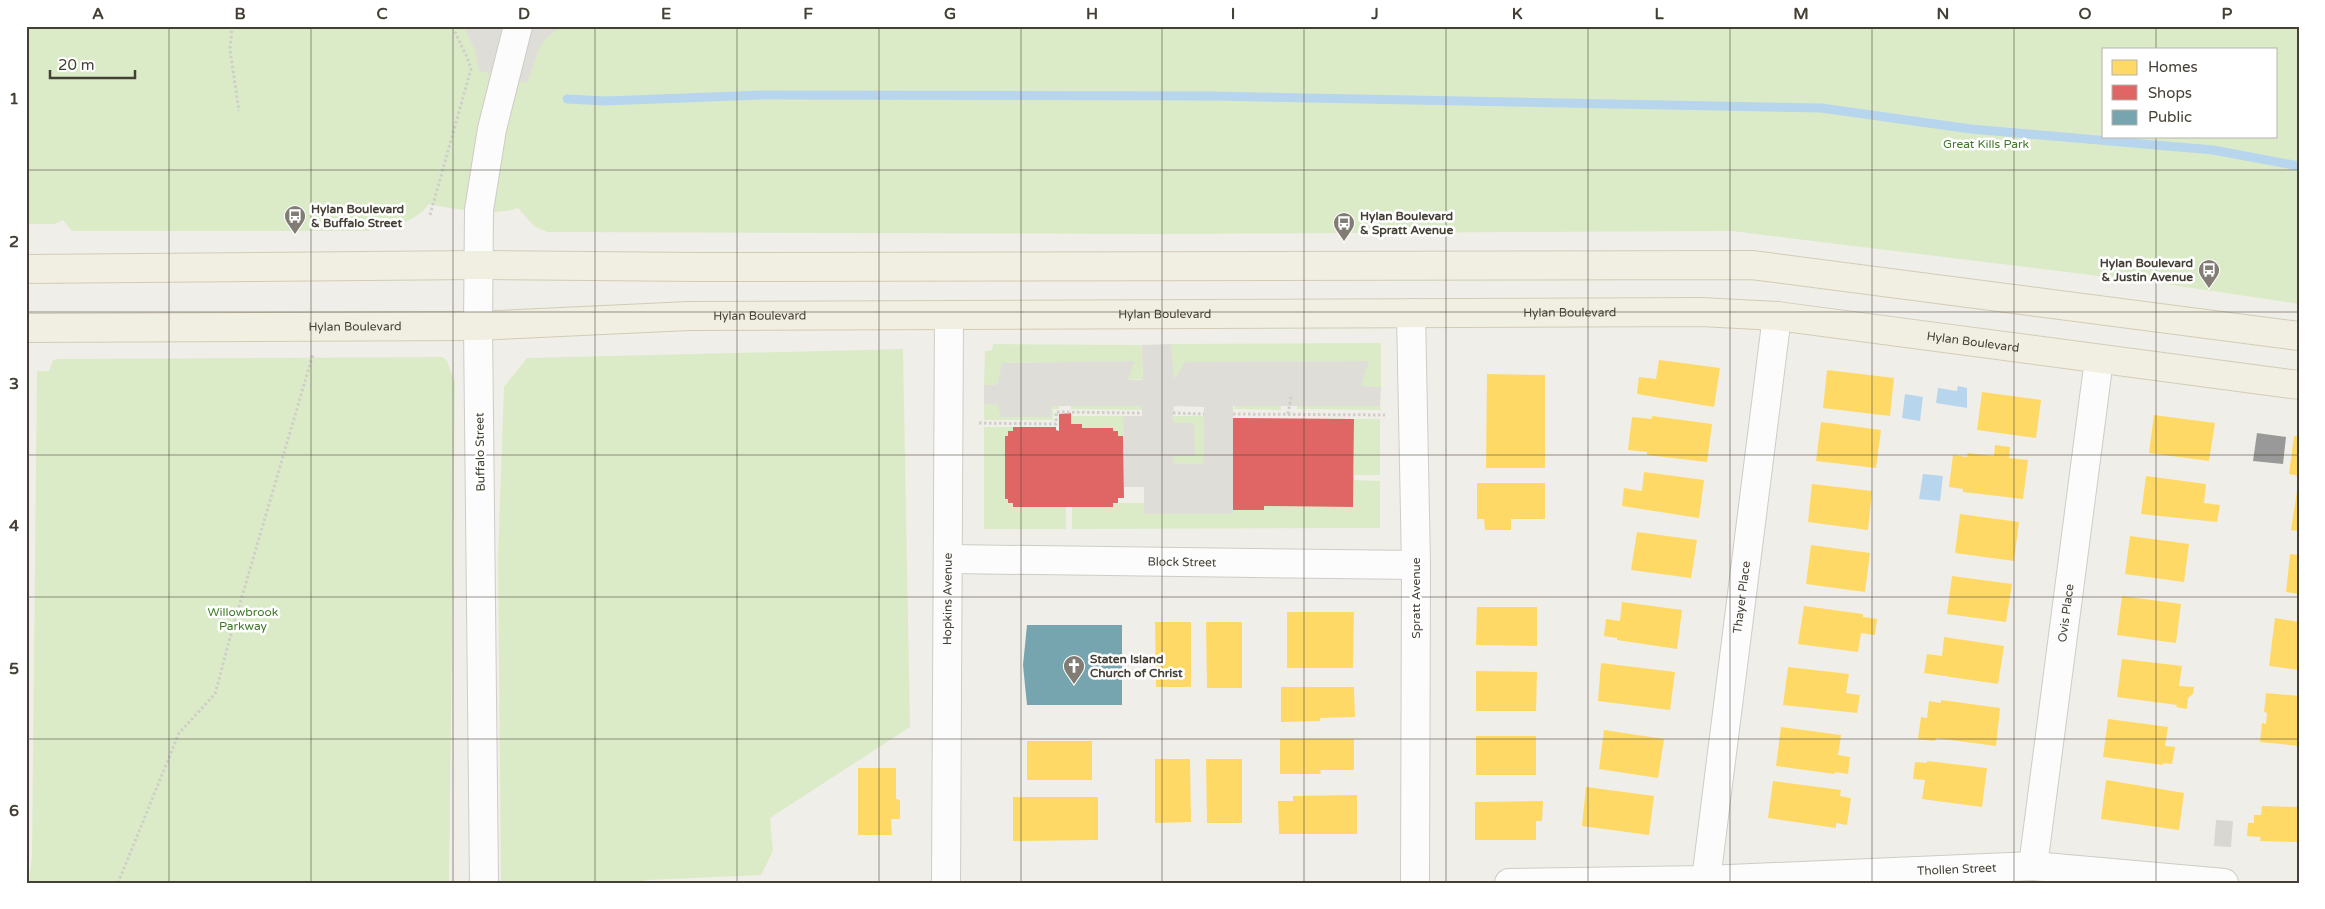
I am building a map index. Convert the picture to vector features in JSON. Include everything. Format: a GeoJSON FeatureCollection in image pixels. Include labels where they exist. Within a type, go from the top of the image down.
{"type":"FeatureCollection","features":[{"type":"Feature","properties":{"kind":"main road"},"geometry":{"type":"LineString","coordinates":[[26,269],[478,265],[709,267],[1752,265],[2299,336]]}},
{"type":"Feature","properties":{"kind":"main road","name":"Hylan Boulevard"},"geometry":{"type":"LineString","coordinates":[[26,328],[478,326],[689,316],[1700,312],[1777,316],[2299,385]]}},
{"type":"Feature","properties":{"kind":"street","name":"Buffalo Street"},"geometry":{"type":"LineString","coordinates":[[484,883],[478,326],[479,210],[492,129],[518,26]]}},
{"type":"Feature","properties":{"kind":"street","name":"Spratt Avenue"},"geometry":{"type":"LineString","coordinates":[[1411,314],[1416,565],[1415,883]]}},
{"type":"Feature","properties":{"kind":"street","name":"Hopkins Avenue"},"geometry":{"type":"LineString","coordinates":[[946,883],[950,316]]}},
{"type":"Feature","properties":{"kind":"street","name":"Thayer Place"},"geometry":{"type":"LineString","coordinates":[[1706,880],[1777,316]]}},
{"type":"Feature","properties":{"kind":"street","name":"Ovis Place"},"geometry":{"type":"LineString","coordinates":[[2033,866],[2099,359]]}},
{"type":"Feature","properties":{"kind":"street","name":"Block Street"},"geometry":{"type":"LineString","coordinates":[[948,560],[1416,565]]}},
{"type":"Feature","properties":{"kind":"street","name":"Thollen Street"},"geometry":{"type":"LineString","coordinates":[[1509,883],[1706,880],[2033,866],[2224,883]]}},
{"type":"Feature","properties":{"kind":"path"},"geometry":{"type":"LineString","coordinates":[[232,26],[230,50],[240,111]]}},
{"type":"Feature","properties":{"kind":"path"},"geometry":{"type":"LineString","coordinates":[[430,215],[471,69],[452,26]]}},
{"type":"Feature","properties":{"kind":"path"},"geometry":{"type":"LineString","coordinates":[[118,883],[179,733],[215,694],[314,354]]}},
{"type":"Feature","properties":{"kind":"path"},"geometry":{"type":"LineString","coordinates":[[1288,414],[1291,397]]}},
{"type":"Feature","properties":{"kind":"path"},"geometry":{"type":"LineString","coordinates":[[979,423],[1056,424],[1056,412],[1141,413]]}},
{"type":"Feature","properties":{"kind":"path"},"geometry":{"type":"LineString","coordinates":[[1173,413],[1204,414]]}},
{"type":"Feature","properties":{"kind":"path"},"geometry":{"type":"LineString","coordinates":[[1233,414],[1385,415]]}},
{"type":"Feature","properties":{"kind":"green space","name":"Great Kills Park"},"geometry":{"type":"Polygon","coordinates":[[[26,26],[2299,26],[2299,304],[2172,285],[1732,231],[1153,234],[547,232],[534,226],[518,208],[509,211],[486,212],[429,204],[417,216],[401,224],[367,231],[72,231],[63,220],[55,224],[26,224],[26,26]]]}},
{"type":"Feature","properties":{"kind":"green space"},"geometry":{"type":"Polygon","coordinates":[[[1381,343],[1381,387],[1361,386],[1368,361],[1185,362],[1174,379],[1173,376],[1171,344],[1381,343]]]}},
{"type":"Feature","properties":{"kind":"green space"},"geometry":{"type":"Polygon","coordinates":[[[993,344],[1142,345],[1143,379],[1127,380],[1133,361],[1003,363],[998,383],[995,385],[984,385],[985,351],[992,350],[993,344]]]}},
{"type":"Feature","properties":{"kind":"green space"},"geometry":{"type":"Polygon","coordinates":[[[903,349],[910,727],[770,818],[773,851],[761,875],[647,880],[641,883],[501,883],[498,558],[504,387],[527,358],[903,349]]]}},
{"type":"Feature","properties":{"kind":"green space","name":"Willowbrook Parkway"},"geometry":{"type":"Polygon","coordinates":[[[443,357],[447,361],[455,382],[449,883],[29,883],[32,855],[37,371],[49,371],[53,360],[58,359],[443,357]]]}},
{"type":"Feature","properties":{"kind":"green space"},"geometry":{"type":"Polygon","coordinates":[[[984,404],[998,405],[1000,417],[1051,417],[1051,406],[1059,405],[1059,409],[1053,409],[1053,420],[984,420],[984,404]]]}},
{"type":"Feature","properties":{"kind":"green space"},"geometry":{"type":"Polygon","coordinates":[[[1071,406],[1142,406],[1143,410],[1071,409],[1071,406]]]}},
{"type":"Feature","properties":{"kind":"green space"},"geometry":{"type":"Polygon","coordinates":[[[1235,406],[1281,406],[1281,410],[1233,409],[1235,406]]]}},
{"type":"Feature","properties":{"kind":"green space"},"geometry":{"type":"Polygon","coordinates":[[[1297,406],[1380,406],[1381,410],[1297,409],[1297,406]]]}},
{"type":"Feature","properties":{"kind":"green space"},"geometry":{"type":"Polygon","coordinates":[[[1071,416],[1123,416],[1123,436],[1118,436],[1118,431],[1113,431],[1113,428],[1082,428],[1082,424],[1071,424],[1071,416]]]}},
{"type":"Feature","properties":{"kind":"green space"},"geometry":{"type":"Polygon","coordinates":[[[1173,416],[1204,416],[1203,464],[1173,463],[1173,458],[1194,423],[1174,423],[1173,416]]]}},
{"type":"Feature","properties":{"kind":"green space"},"geometry":{"type":"Polygon","coordinates":[[[1354,419],[1380,419],[1380,475],[1354,475],[1354,419]]]}},
{"type":"Feature","properties":{"kind":"green space"},"geometry":{"type":"Polygon","coordinates":[[[984,427],[1013,427],[1013,431],[1008,431],[1008,436],[1005,436],[1005,499],[1008,499],[1008,503],[1066,507],[1066,529],[984,529],[984,427]]]}},
{"type":"Feature","properties":{"kind":"green space"},"geometry":{"type":"Polygon","coordinates":[[[1353,480],[1380,481],[1380,528],[1072,529],[1072,507],[1113,507],[1113,503],[1144,503],[1144,513],[1233,514],[1233,510],[1264,510],[1264,506],[1353,507],[1353,480]]]}},
{"type":"Feature","properties":{"kind":"shaded area"},"geometry":{"type":"Polygon","coordinates":[[[463,26],[562,26],[545,39],[539,48],[527,83],[479,71],[475,50],[463,26]]]}},
{"type":"Feature","properties":{"kind":"shaded area"},"geometry":{"type":"Polygon","coordinates":[[[1171,344],[1174,379],[1185,362],[1369,361],[1361,386],[1381,387],[1380,406],[1233,406],[1233,514],[1144,514],[1144,487],[1124,487],[1123,416],[1142,416],[1142,406],[1051,406],[1051,417],[1000,417],[998,405],[984,404],[984,385],[995,385],[998,383],[1002,363],[1134,361],[1128,380],[1141,380],[1143,379],[1142,345],[1171,344]],[[1174,406],[1174,423],[1194,423],[1195,456],[1174,456],[1173,463],[1203,464],[1204,407],[1174,406]]]}},
{"type":"Feature","properties":{"kind":"water"},"geometry":{"type":"Polygon","coordinates":[[[1958,386],[1967,388],[1967,408],[1936,403],[1938,388],[1957,391],[1958,386]]]}},
{"type":"Feature","properties":{"kind":"water"},"geometry":{"type":"Polygon","coordinates":[[[1905,394],[1923,397],[1920,421],[1902,418],[1905,394]]]}},
{"type":"Feature","properties":{"kind":"water"},"geometry":{"type":"Polygon","coordinates":[[[1923,474],[1943,476],[1940,501],[1919,499],[1923,474]]]}},
{"type":"Feature","properties":{"kind":"building: Homes"},"geometry":{"type":"Polygon","coordinates":[[[1659,360],[1720,368],[1714,407],[1637,394],[1639,377],[1656,379],[1659,360]]]}},
{"type":"Feature","properties":{"kind":"building: Homes"},"geometry":{"type":"Polygon","coordinates":[[[1827,370],[1894,378],[1890,416],[1823,408],[1827,370]]]}},
{"type":"Feature","properties":{"kind":"building: Homes"},"geometry":{"type":"Polygon","coordinates":[[[1487,374],[1545,375],[1545,468],[1486,468],[1487,374]]]}},
{"type":"Feature","properties":{"kind":"building: Homes"},"geometry":{"type":"Polygon","coordinates":[[[1982,392],[2041,400],[2036,438],[1977,430],[1982,392]]]}},
{"type":"Feature","properties":{"kind":"building: Homes"},"geometry":{"type":"Polygon","coordinates":[[[2154,415],[2215,423],[2209,461],[2149,453],[2154,415]]]}},
{"type":"Feature","properties":{"kind":"building: Homes"},"geometry":{"type":"Polygon","coordinates":[[[1652,416],[1712,424],[1707,462],[1647,455],[1647,452],[1628,450],[1632,417],[1652,419],[1652,416]]]}},
{"type":"Feature","properties":{"kind":"building: Homes"},"geometry":{"type":"Polygon","coordinates":[[[1821,422],[1881,430],[1876,468],[1816,461],[1821,422]]]}},
{"type":"Feature","properties":{"kind":"building: Homes"},"geometry":{"type":"Polygon","coordinates":[[[2294,436],[2299,437],[2299,476],[2289,474],[2294,436]]]}},
{"type":"Feature","properties":{"kind":"building: Homes"},"geometry":{"type":"Polygon","coordinates":[[[1995,445],[2010,447],[2009,458],[2028,460],[2023,499],[1963,492],[1963,489],[1949,487],[1953,455],[1967,457],[1968,453],[1994,456],[1995,445]]]}},
{"type":"Feature","properties":{"kind":"building: Homes"},"geometry":{"type":"Polygon","coordinates":[[[1644,472],[1704,480],[1699,518],[1622,506],[1624,488],[1642,491],[1644,472]]]}},
{"type":"Feature","properties":{"kind":"building: Homes"},"geometry":{"type":"Polygon","coordinates":[[[2146,476],[2206,484],[2204,503],[2220,505],[2217,522],[2141,514],[2146,476]]]}},
{"type":"Feature","properties":{"kind":"building: Homes"},"geometry":{"type":"Polygon","coordinates":[[[1477,483],[1545,483],[1545,519],[1511,519],[1511,530],[1485,530],[1484,519],[1477,519],[1477,483]]]}},
{"type":"Feature","properties":{"kind":"building: Homes"},"geometry":{"type":"Polygon","coordinates":[[[1812,484],[1872,491],[1868,530],[1808,522],[1812,484]]]}},
{"type":"Feature","properties":{"kind":"building: Homes"},"geometry":{"type":"Polygon","coordinates":[[[2297,491],[2299,491],[2299,531],[2291,530],[2297,491]]]}},
{"type":"Feature","properties":{"kind":"building: Homes"},"geometry":{"type":"Polygon","coordinates":[[[1960,514],[2019,522],[2014,561],[1955,553],[1960,514]]]}},
{"type":"Feature","properties":{"kind":"building: Homes"},"geometry":{"type":"Polygon","coordinates":[[[1637,532],[1697,540],[1691,578],[1631,570],[1637,532]]]}},
{"type":"Feature","properties":{"kind":"building: Homes"},"geometry":{"type":"Polygon","coordinates":[[[2130,536],[2189,544],[2184,582],[2125,574],[2130,536]]]}},
{"type":"Feature","properties":{"kind":"building: Homes"},"geometry":{"type":"Polygon","coordinates":[[[1811,545],[1870,553],[1865,592],[1806,584],[1811,545]]]}},
{"type":"Feature","properties":{"kind":"building: Homes"},"geometry":{"type":"Polygon","coordinates":[[[2290,554],[2299,555],[2299,594],[2286,592],[2290,554]]]}},
{"type":"Feature","properties":{"kind":"building: Homes"},"geometry":{"type":"Polygon","coordinates":[[[1952,576],[2012,584],[2006,622],[1947,614],[1952,576]]]}},
{"type":"Feature","properties":{"kind":"building: Homes"},"geometry":{"type":"Polygon","coordinates":[[[2122,596],[2181,604],[2176,643],[2117,635],[2122,596]]]}},
{"type":"Feature","properties":{"kind":"building: Homes"},"geometry":{"type":"Polygon","coordinates":[[[1622,602],[1682,610],[1677,649],[1617,640],[1617,638],[1604,636],[1606,619],[1620,621],[1622,602]]]}},
{"type":"Feature","properties":{"kind":"building: Homes"},"geometry":{"type":"Polygon","coordinates":[[[1804,606],[1863,614],[1863,617],[1877,619],[1875,635],[1861,633],[1858,652],[1798,644],[1804,606]]]}},
{"type":"Feature","properties":{"kind":"building: Homes"},"geometry":{"type":"Polygon","coordinates":[[[1477,607],[1537,607],[1537,646],[1476,645],[1477,607]]]}},
{"type":"Feature","properties":{"kind":"building: Homes"},"geometry":{"type":"Polygon","coordinates":[[[1287,612],[1354,612],[1353,668],[1287,668],[1287,612]]]}},
{"type":"Feature","properties":{"kind":"building: Homes"},"geometry":{"type":"Polygon","coordinates":[[[2275,618],[2299,622],[2299,670],[2269,666],[2275,618]]]}},
{"type":"Feature","properties":{"kind":"building: Homes"},"geometry":{"type":"Polygon","coordinates":[[[1155,622],[1191,622],[1191,687],[1156,687],[1155,622]]]}},
{"type":"Feature","properties":{"kind":"building: Homes"},"geometry":{"type":"Polygon","coordinates":[[[1206,622],[1242,622],[1242,688],[1207,688],[1206,622]]]}},
{"type":"Feature","properties":{"kind":"building: Homes"},"geometry":{"type":"Polygon","coordinates":[[[1944,637],[2004,646],[1998,684],[1924,673],[1927,654],[1942,656],[1944,637]]]}},
{"type":"Feature","properties":{"kind":"building: Homes"},"geometry":{"type":"Polygon","coordinates":[[[2122,659],[2182,666],[2179,686],[2194,687],[2193,694],[2188,698],[2187,709],[2176,707],[2177,705],[2117,697],[2122,659]]]}},
{"type":"Feature","properties":{"kind":"building: Homes"},"geometry":{"type":"Polygon","coordinates":[[[1601,663],[1675,672],[1670,710],[1598,701],[1601,663]]]}},
{"type":"Feature","properties":{"kind":"building: Homes"},"geometry":{"type":"Polygon","coordinates":[[[1788,667],[1849,674],[1846,693],[1860,695],[1857,713],[1783,705],[1788,667]]]}},
{"type":"Feature","properties":{"kind":"building: Homes"},"geometry":{"type":"Polygon","coordinates":[[[1476,671],[1537,672],[1536,711],[1476,711],[1476,671]]]}},
{"type":"Feature","properties":{"kind":"building: Homes"},"geometry":{"type":"Polygon","coordinates":[[[1281,687],[1354,687],[1355,717],[1320,718],[1320,721],[1281,722],[1281,687]]]}},
{"type":"Feature","properties":{"kind":"building: Homes"},"geometry":{"type":"Polygon","coordinates":[[[2266,693],[2299,696],[2299,746],[2260,742],[2262,723],[2266,724],[2267,713],[2264,712],[2266,693]]]}},
{"type":"Feature","properties":{"kind":"building: Homes"},"geometry":{"type":"Polygon","coordinates":[[[1941,700],[2000,708],[1996,746],[1936,738],[1935,741],[1918,739],[1921,717],[1927,718],[1929,701],[1941,703],[1941,700]]]}},
{"type":"Feature","properties":{"kind":"building: Homes"},"geometry":{"type":"Polygon","coordinates":[[[2108,719],[2168,727],[2165,746],[2175,747],[2172,764],[2163,763],[2163,765],[2103,757],[2108,719]]]}},
{"type":"Feature","properties":{"kind":"building: Homes"},"geometry":{"type":"Polygon","coordinates":[[[1781,727],[1841,735],[1838,755],[1850,757],[1848,774],[1776,766],[1781,727]]]}},
{"type":"Feature","properties":{"kind":"building: Homes"},"geometry":{"type":"Polygon","coordinates":[[[1604,730],[1664,739],[1658,778],[1599,769],[1604,730]]]}},
{"type":"Feature","properties":{"kind":"building: Homes"},"geometry":{"type":"Polygon","coordinates":[[[1476,736],[1536,736],[1536,775],[1476,775],[1476,736]]]}},
{"type":"Feature","properties":{"kind":"building: Homes"},"geometry":{"type":"Polygon","coordinates":[[[1280,739],[1354,739],[1354,770],[1320,770],[1321,774],[1280,774],[1280,739]]]}},
{"type":"Feature","properties":{"kind":"building: Homes"},"geometry":{"type":"Polygon","coordinates":[[[1027,741],[1092,741],[1092,780],[1027,780],[1027,741]]]}},
{"type":"Feature","properties":{"kind":"building: Homes"},"geometry":{"type":"Polygon","coordinates":[[[1155,759],[1190,759],[1191,822],[1155,823],[1155,759]]]}},
{"type":"Feature","properties":{"kind":"building: Homes"},"geometry":{"type":"Polygon","coordinates":[[[1206,759],[1242,759],[1242,823],[1207,823],[1206,759]]]}},
{"type":"Feature","properties":{"kind":"building: Homes"},"geometry":{"type":"Polygon","coordinates":[[[1927,761],[1987,768],[1982,807],[1922,799],[1925,780],[1913,779],[1915,762],[1927,763],[1927,761]]]}},
{"type":"Feature","properties":{"kind":"building: Homes"},"geometry":{"type":"Polygon","coordinates":[[[858,768],[896,768],[896,799],[900,800],[900,819],[891,819],[892,835],[858,835],[858,768]]]}},
{"type":"Feature","properties":{"kind":"building: Homes"},"geometry":{"type":"Polygon","coordinates":[[[2106,780],[2184,793],[2179,830],[2101,819],[2106,780]]]}},
{"type":"Feature","properties":{"kind":"building: Homes"},"geometry":{"type":"Polygon","coordinates":[[[1773,781],[1841,790],[1840,796],[1851,798],[1847,825],[1836,823],[1836,828],[1768,818],[1773,781]]]}},
{"type":"Feature","properties":{"kind":"building: Homes"},"geometry":{"type":"Polygon","coordinates":[[[1586,787],[1654,796],[1649,835],[1582,826],[1586,787]]]}},
{"type":"Feature","properties":{"kind":"building: Homes"},"geometry":{"type":"Polygon","coordinates":[[[1357,795],[1357,834],[1279,834],[1278,801],[1293,801],[1293,796],[1357,795]]]}},
{"type":"Feature","properties":{"kind":"building: Homes"},"geometry":{"type":"Polygon","coordinates":[[[1013,797],[1098,797],[1098,840],[1013,841],[1013,797]]]}},
{"type":"Feature","properties":{"kind":"building: Homes"},"geometry":{"type":"Polygon","coordinates":[[[1543,801],[1542,821],[1536,821],[1536,840],[1475,840],[1475,802],[1543,801]]]}},
{"type":"Feature","properties":{"kind":"building: Homes"},"geometry":{"type":"Polygon","coordinates":[[[2262,806],[2299,807],[2299,842],[2260,841],[2261,837],[2247,836],[2248,823],[2254,823],[2254,815],[2261,815],[2262,806]]]}},
{"type":"Feature","properties":{"kind":"building: Shops"},"geometry":{"type":"Polygon","coordinates":[[[1071,413],[1071,424],[1082,424],[1082,428],[1113,428],[1113,431],[1118,431],[1118,436],[1123,436],[1124,498],[1118,498],[1118,503],[1113,503],[1113,507],[1013,507],[1013,503],[1008,503],[1008,499],[1005,499],[1005,436],[1008,436],[1008,431],[1013,431],[1013,427],[1056,427],[1056,430],[1059,431],[1059,414],[1071,413]]]}},
{"type":"Feature","properties":{"kind":"building: Shops"},"geometry":{"type":"Polygon","coordinates":[[[1233,418],[1354,419],[1353,507],[1264,506],[1264,510],[1233,510],[1233,418]]]}},
{"type":"Feature","properties":{"kind":"building: Public","name":"Staten Island Church of Christ"},"geometry":{"type":"Polygon","coordinates":[[[1027,625],[1122,625],[1122,705],[1027,705],[1023,665],[1027,625]]]}},
{"type":"Feature","properties":{"kind":"building: Industry"},"geometry":{"type":"Polygon","coordinates":[[[2257,433],[2286,437],[2283,464],[2253,461],[2257,433]]]}},
{"type":"Feature","properties":{"kind":"building: Other"},"geometry":{"type":"Polygon","coordinates":[[[2216,820],[2233,821],[2231,847],[2214,846],[2216,820]]]}},
{"type":"Feature","properties":{"kind":"waterway"},"geometry":{"type":"LineString","coordinates":[[567,99],[605,101],[762,95],[1211,96],[1821,108],[1971,129],[2213,150],[2299,166]]}},
{"type":"Feature","properties":{"kind":"place","name":"Hylan Boulevard & Buffalo Street"},"geometry":{"type":"Point","coordinates":[295,235]}},
{"type":"Feature","properties":{"kind":"place","name":"Hylan Boulevard & Spratt Avenue"},"geometry":{"type":"Point","coordinates":[1344,242]}},
{"type":"Feature","properties":{"kind":"place","name":"Hylan Boulevard & Justin Avenue"},"geometry":{"type":"Point","coordinates":[2209,289]}},
{"type":"Feature","properties":{"kind":"place","name":"Staten Island Church of Christ"},"geometry":{"type":"Point","coordinates":[1074,685]}}]}
